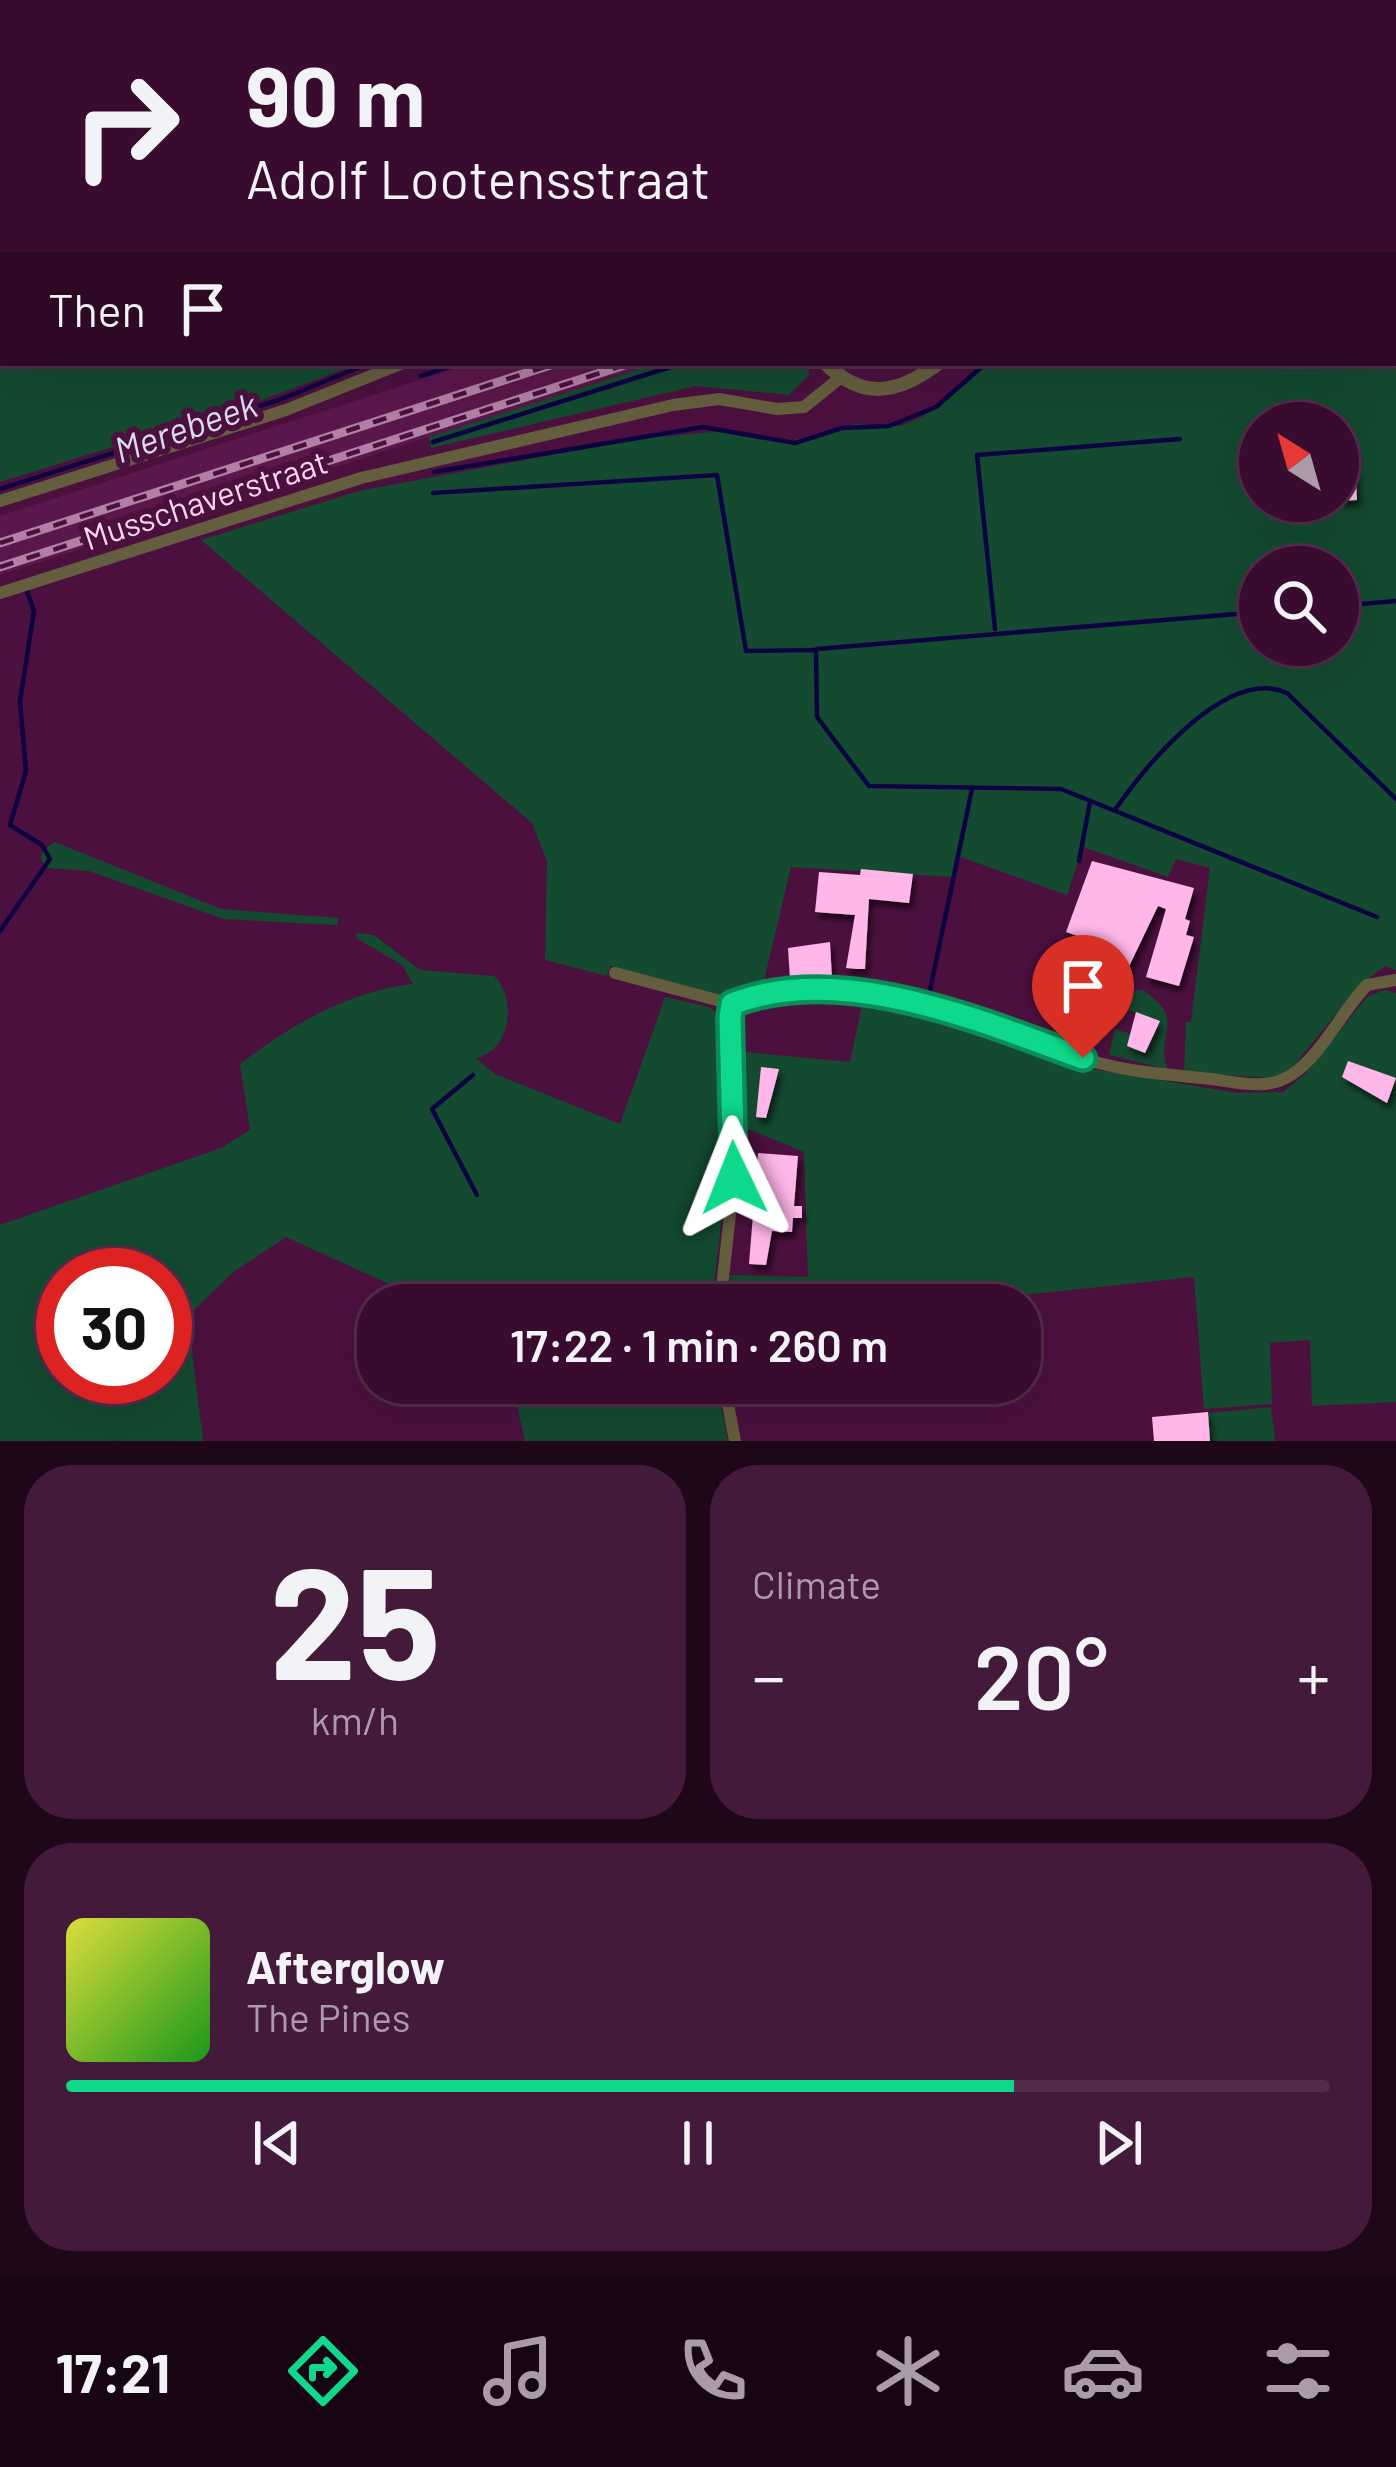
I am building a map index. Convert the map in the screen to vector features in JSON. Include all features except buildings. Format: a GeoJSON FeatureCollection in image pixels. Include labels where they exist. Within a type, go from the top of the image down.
{"type":"FeatureCollection","features":[{"type":"Feature","properties":{"kind":"street"},"geometry":{"type":"LineString","coordinates":[[0,501],[286,410],[396,366]]}},
{"type":"Feature","properties":{"kind":"street"},"geometry":{"type":"LineString","coordinates":[[828,366],[840,378],[871,390],[895,390],[934,366]]}},
{"type":"Feature","properties":{"kind":"street","name":"Musschaverstraat"},"geometry":{"type":"LineString","coordinates":[[0,593],[295,497],[429,462],[695,400],[804,407],[840,378]]}},
{"type":"Feature","properties":{"kind":"street"},"geometry":{"type":"LineString","coordinates":[[615,973],[732,1004],[774,994],[891,997],[953,1012],[1107,1065],[1264,1084],[1291,1076],[1308,1061],[1367,985],[1396,980]]}},
{"type":"Feature","properties":{"kind":"street"},"geometry":{"type":"LineString","coordinates":[[722,1284],[734,1178],[732,1004]]}},
{"type":"Feature","properties":{"kind":"street"},"geometry":{"type":"LineString","coordinates":[[728,1404],[735,1441]]}},
{"type":"Feature","properties":{"kind":"shaded area"},"geometry":{"type":"Polygon","coordinates":[[[462,366],[650,366],[0,575],[0,516],[462,366]]]}},
{"type":"Feature","properties":{"kind":"green space"},"geometry":{"type":"Polygon","coordinates":[[[0,366],[352,366],[252,404],[0,482],[0,366]]]}},
{"type":"Feature","properties":{"kind":"green space"},"geometry":{"type":"Polygon","coordinates":[[[650,366],[808,366],[809,375],[789,395],[696,386],[431,448],[429,437],[650,366]]]}},
{"type":"Feature","properties":{"kind":"green space"},"geometry":{"type":"Polygon","coordinates":[[[982,366],[1396,366],[1396,970],[1385,966],[1360,985],[1290,1070],[1270,1078],[1184,1072],[1186,1022],[1191,1022],[1210,868],[1176,859],[1168,877],[1083,847],[1067,895],[958,856],[953,877],[791,867],[762,989],[713,995],[610,966],[607,976],[545,960],[547,861],[532,823],[201,540],[359,491],[642,438],[725,431],[786,442],[856,424],[900,426],[922,417],[982,366]]]}},
{"type":"Feature","properties":{"kind":"green space"},"geometry":{"type":"Polygon","coordinates":[[[55,842],[221,909],[339,918],[337,925],[223,919],[89,871],[47,868],[41,860],[43,850],[55,842]]]}},
{"type":"Feature","properties":{"kind":"green space"},"geometry":{"type":"Polygon","coordinates":[[[357,933],[374,935],[420,970],[494,976],[506,998],[507,1024],[496,1046],[475,1058],[495,1074],[620,1124],[665,997],[709,1007],[718,1014],[726,1178],[714,1284],[389,1284],[286,1237],[232,1273],[192,1312],[192,1248],[36,1248],[36,1404],[192,1404],[192,1349],[203,1441],[0,1441],[0,1225],[221,1148],[250,1130],[240,1064],[321,1012],[365,994],[413,984],[402,965],[356,938],[357,933]]]}},
{"type":"Feature","properties":{"kind":"green space"},"geometry":{"type":"Polygon","coordinates":[[[1143,990],[1167,1018],[1167,1069],[1109,1055],[1115,1029],[1131,1034],[1128,1047],[1145,1052],[1159,1021],[1122,1008],[1133,991],[1143,990]]]}},
{"type":"Feature","properties":{"kind":"green space"},"geometry":{"type":"Polygon","coordinates":[[[1385,990],[1396,993],[1396,1402],[1312,1406],[1310,1340],[1270,1343],[1272,1404],[1204,1409],[1194,1277],[1041,1293],[1041,1284],[729,1284],[730,1275],[808,1277],[804,1152],[738,1125],[734,1051],[850,1062],[863,1001],[1000,1038],[1074,1066],[1238,1093],[1283,1092],[1304,1075],[1368,996],[1385,990]]]}},
{"type":"Feature","properties":{"kind":"green space"},"geometry":{"type":"Polygon","coordinates":[[[517,1404],[721,1404],[728,1441],[525,1441],[517,1404]]]}},
{"type":"Feature","properties":{"kind":"green space"},"geometry":{"type":"Polygon","coordinates":[[[1271,1407],[1275,1441],[1210,1441],[1208,1413],[1271,1407]]]}},
{"type":"Feature","properties":{"kind":"waterway","name":"Merebeek"},"geometry":{"type":"LineString","coordinates":[[0,489],[279,400],[363,366]]}},
{"type":"Feature","properties":{"kind":"waterway"},"geometry":{"type":"LineString","coordinates":[[421,376],[451,366]]}},
{"type":"Feature","properties":{"kind":"waterway"},"geometry":{"type":"LineString","coordinates":[[433,442],[674,366]]}},
{"type":"Feature","properties":{"kind":"waterway"},"geometry":{"type":"LineString","coordinates":[[434,472],[703,427],[795,443],[842,428],[889,426],[936,407],[983,366]]}},
{"type":"Feature","properties":{"kind":"waterway"},"geometry":{"type":"LineString","coordinates":[[995,629],[977,455],[1180,439]]}},
{"type":"Feature","properties":{"kind":"waterway"},"geometry":{"type":"LineString","coordinates":[[433,493],[717,475],[746,651],[816,650],[817,717],[869,786],[1061,789],[1377,917]]}},
{"type":"Feature","properties":{"kind":"waterway","name":"Merebeek"},"geometry":{"type":"LineString","coordinates":[[0,931],[50,859],[42,845],[10,825],[26,771],[20,701],[34,611],[26,589]]}},
{"type":"Feature","properties":{"kind":"waterway"},"geometry":{"type":"LineString","coordinates":[[1359,604],[1396,601]]}},
{"type":"Feature","properties":{"kind":"waterway"},"geometry":{"type":"LineString","coordinates":[[817,649],[1239,614]]}},
{"type":"Feature","properties":{"kind":"waterway"},"geometry":{"type":"LineString","coordinates":[[1115,810],[1190,724],[1214,706],[1264,688],[1287,693],[1396,799]]}},
{"type":"Feature","properties":{"kind":"waterway"},"geometry":{"type":"LineString","coordinates":[[929,995],[972,789]]}},
{"type":"Feature","properties":{"kind":"waterway"},"geometry":{"type":"LineString","coordinates":[[1079,861],[1090,802]]}},
{"type":"Feature","properties":{"kind":"waterway"},"geometry":{"type":"LineString","coordinates":[[473,1075],[432,1109],[477,1195]]}},
{"type":"Feature","properties":{"kind":"railway"},"geometry":{"type":"LineString","coordinates":[[0,543],[548,366]]}},
{"type":"Feature","properties":{"kind":"railway"},"geometry":{"type":"LineString","coordinates":[[0,567],[622,366]]}},
{"type":"Feature","properties":{"kind":"route"},"geometry":{"type":"LineString","coordinates":[[734,1178],[730,1018],[732,1004],[746,998],[817,992],[891,997],[953,1012],[1083,1058]]}}]}
